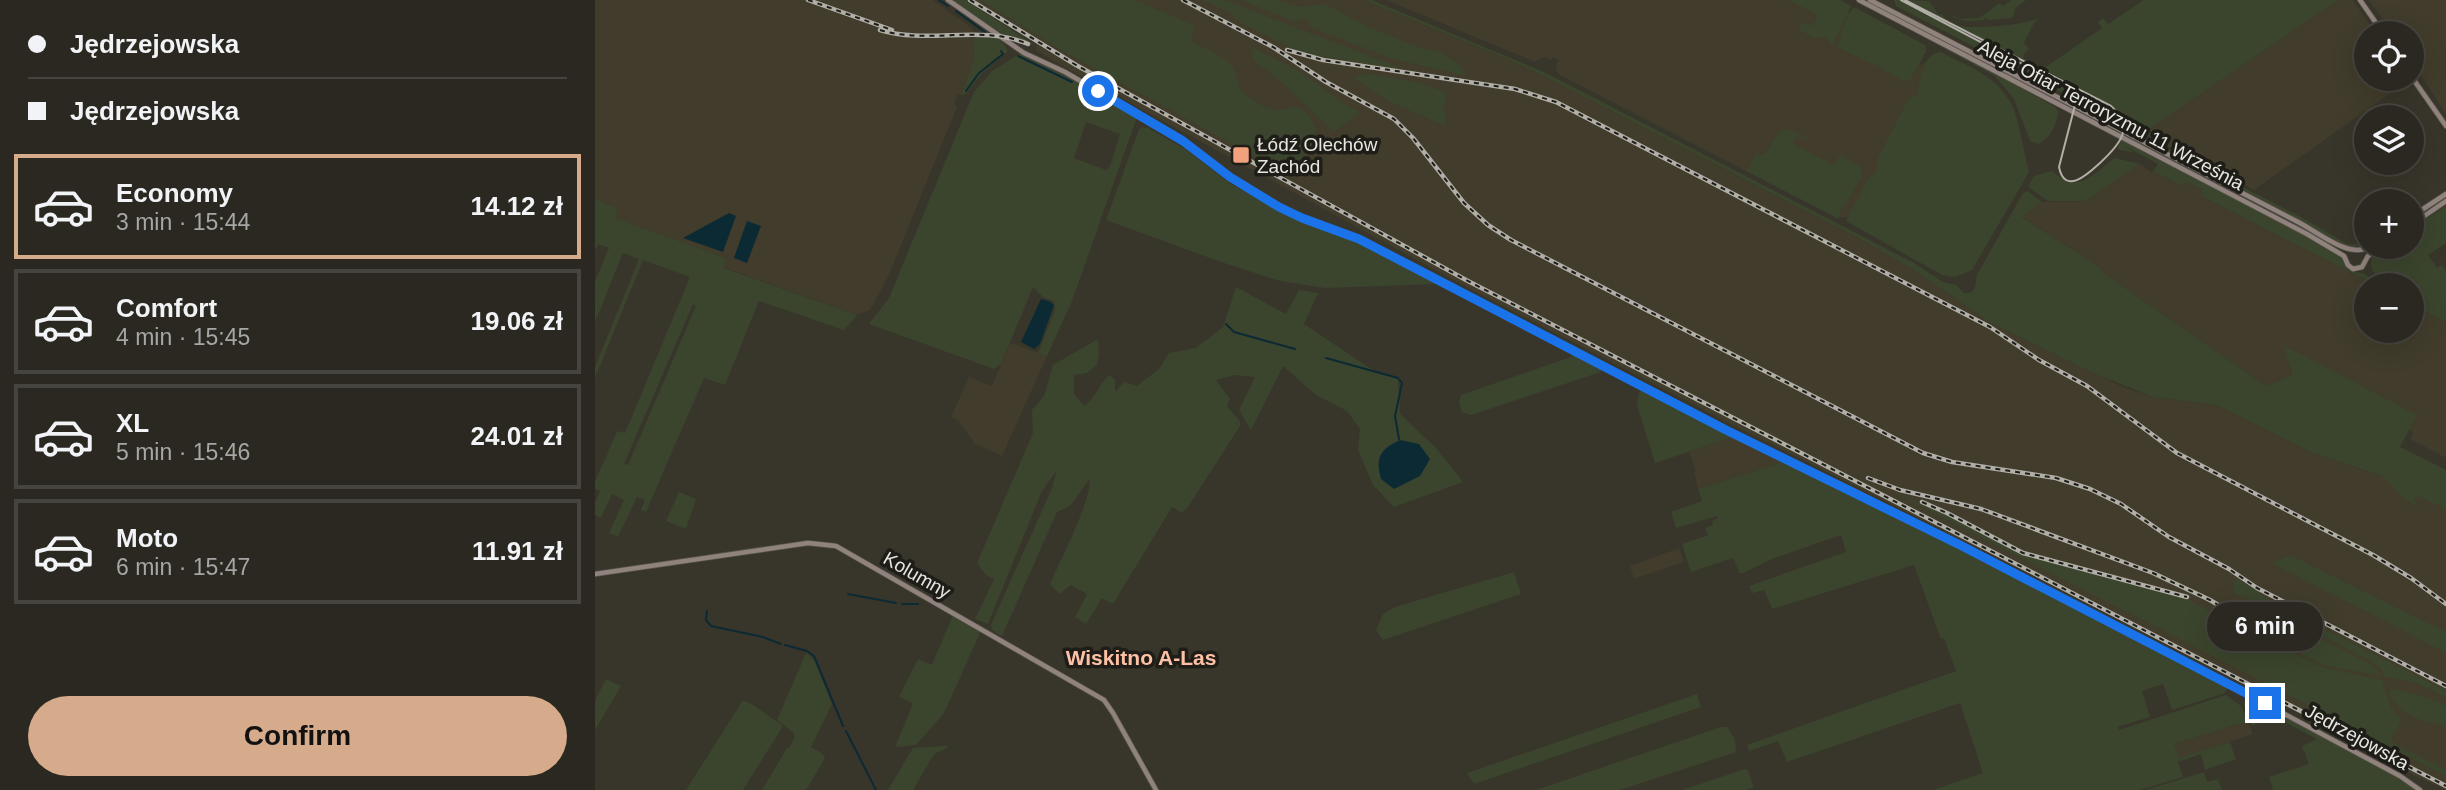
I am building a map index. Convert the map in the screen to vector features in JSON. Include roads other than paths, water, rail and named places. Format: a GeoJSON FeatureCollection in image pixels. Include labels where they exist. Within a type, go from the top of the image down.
{"type":"FeatureCollection","features":[{"type":"Feature","properties":{"kind":"street","name":"Jędrzejowska"},"geometry":{"type":"LineString","coordinates":[[947,0],[1024,53],[1065,72],[1176,136],[1230,177],[1279,207],[1359,239],[1748,441],[1960,545],[2245,692],[2400,776],[2420,790]]}},
{"type":"Feature","properties":{"kind":"street","name":"Aleja Ofiar Terroryzmu 11 Września"},"geometry":{"type":"LineString","coordinates":[[1859,0],[2309,235],[2347,260]]}},
{"type":"Feature","properties":{"kind":"street","name":"Aleja Ofiar Terroryzmu 11 Września"},"geometry":{"type":"LineString","coordinates":[[1870,0],[2351,251]]}},
{"type":"Feature","properties":{"kind":"street"},"geometry":{"type":"LineString","coordinates":[[2360,0],[2375,21]]}},
{"type":"Feature","properties":{"kind":"street"},"geometry":{"type":"LineString","coordinates":[[2422,91],[2446,126]]}},
{"type":"Feature","properties":{"kind":"street"},"geometry":{"type":"LineString","coordinates":[[2424,209],[2446,194]]}},
{"type":"Feature","properties":{"kind":"street"},"geometry":{"type":"LineString","coordinates":[[2424,216],[2446,201]]}},
{"type":"Feature","properties":{"kind":"street"},"geometry":{"type":"LineString","coordinates":[[2351,251],[2347,260],[2350,267],[2358,269],[2364,265],[2366,259]]}},
{"type":"Feature","properties":{"kind":"street","name":"Kolumny"},"geometry":{"type":"LineString","coordinates":[[595,575],[808,543],[836,546],[1104,700],[1156,790]]}},
{"type":"Feature","properties":{"kind":"water"},"geometry":{"type":"Polygon","coordinates":[[[729,213],[736,216],[723,252],[683,238],[729,213]]]}},
{"type":"Feature","properties":{"kind":"water"},"geometry":{"type":"Polygon","coordinates":[[[747,221],[761,226],[747,263],[734,258],[747,221]]]}},
{"type":"Feature","properties":{"kind":"water"},"geometry":{"type":"Polygon","coordinates":[[[1041,299],[1054,305],[1040,344],[1034,349],[1021,342],[1041,299]]]}},
{"type":"Feature","properties":{"kind":"water"},"geometry":{"type":"Polygon","coordinates":[[[1400,440],[1419,444],[1430,459],[1420,476],[1394,489],[1381,479],[1379,460],[1388,447],[1400,440]]]}},
{"type":"Feature","properties":{"kind":"waterway"},"geometry":{"type":"LineString","coordinates":[[939,0],[948,6]]}},
{"type":"Feature","properties":{"kind":"waterway"},"geometry":{"type":"LineString","coordinates":[[956,11],[985,32]]}},
{"type":"Feature","properties":{"kind":"waterway"},"geometry":{"type":"LineString","coordinates":[[966,91],[979,73],[1003,54],[1001,51]]}},
{"type":"Feature","properties":{"kind":"waterway"},"geometry":{"type":"LineString","coordinates":[[1018,56],[1072,82]]}},
{"type":"Feature","properties":{"kind":"waterway"},"geometry":{"type":"LineString","coordinates":[[1226,324],[1234,332],[1295,349]]}},
{"type":"Feature","properties":{"kind":"waterway"},"geometry":{"type":"LineString","coordinates":[[1326,358],[1398,378],[1402,383],[1395,416],[1399,439]]}},
{"type":"Feature","properties":{"kind":"waterway"},"geometry":{"type":"LineString","coordinates":[[848,594],[896,603]]}},
{"type":"Feature","properties":{"kind":"waterway"},"geometry":{"type":"LineString","coordinates":[[902,604],[918,604]]}},
{"type":"Feature","properties":{"kind":"waterway"},"geometry":{"type":"LineString","coordinates":[[707,611],[706,620],[711,626],[763,637],[781,644]]}},
{"type":"Feature","properties":{"kind":"waterway"},"geometry":{"type":"LineString","coordinates":[[785,645],[807,651],[814,656],[843,726]]}},
{"type":"Feature","properties":{"kind":"waterway"},"geometry":{"type":"LineString","coordinates":[[846,731],[876,790]]}},
{"type":"Feature","properties":{"kind":"tram line"},"geometry":{"type":"LineString","coordinates":[[1901,0],[2070,89],[2075,105],[2059,167],[2062,176],[2067,180],[2078,180],[2084,176],[2108,156],[2119,142],[2124,128],[2123,121],[2111,106],[1905,0]]}},
{"type":"Feature","properties":{"kind":"railway"},"geometry":{"type":"LineString","coordinates":[[808,0],[892,30]]}},
{"type":"Feature","properties":{"kind":"railway"},"geometry":{"type":"LineString","coordinates":[[970,0],[1076,65],[1466,280],[2446,786]]}},
{"type":"Feature","properties":{"kind":"railway"},"geometry":{"type":"LineString","coordinates":[[1183,0],[1273,47],[1326,82],[1394,119],[1413,138],[1464,203],[1488,225],[1511,240],[1923,453],[1952,462],[2056,478],[2090,489],[2121,504],[2169,537],[2229,569],[2257,588],[2446,686]]}},
{"type":"Feature","properties":{"kind":"railway"},"geometry":{"type":"LineString","coordinates":[[880,30],[917,36],[992,35],[1028,44]]}},
{"type":"Feature","properties":{"kind":"railway"},"geometry":{"type":"LineString","coordinates":[[1287,50],[1323,60],[1515,89],[1556,102],[1990,327],[2039,360],[2087,386],[2177,453],[2373,555],[2446,604]]}},
{"type":"Feature","properties":{"kind":"railway"},"geometry":{"type":"LineString","coordinates":[[1868,478],[1900,490],[1981,509],[2153,573],[2210,600],[2290,649]]}},
{"type":"Feature","properties":{"kind":"railway"},"geometry":{"type":"LineString","coordinates":[[1922,502],[2023,553],[2187,597]]}},
{"type":"Feature","properties":{"kind":"place","name":"Łódź Olechów Zachód"},"geometry":{"type":"Point","coordinates":[1241,155]}},
{"type":"Feature","properties":{"kind":"district","name":"Wiskitno A-Las"},"geometry":{"type":"Point","coordinates":[1141,657]}}]}
